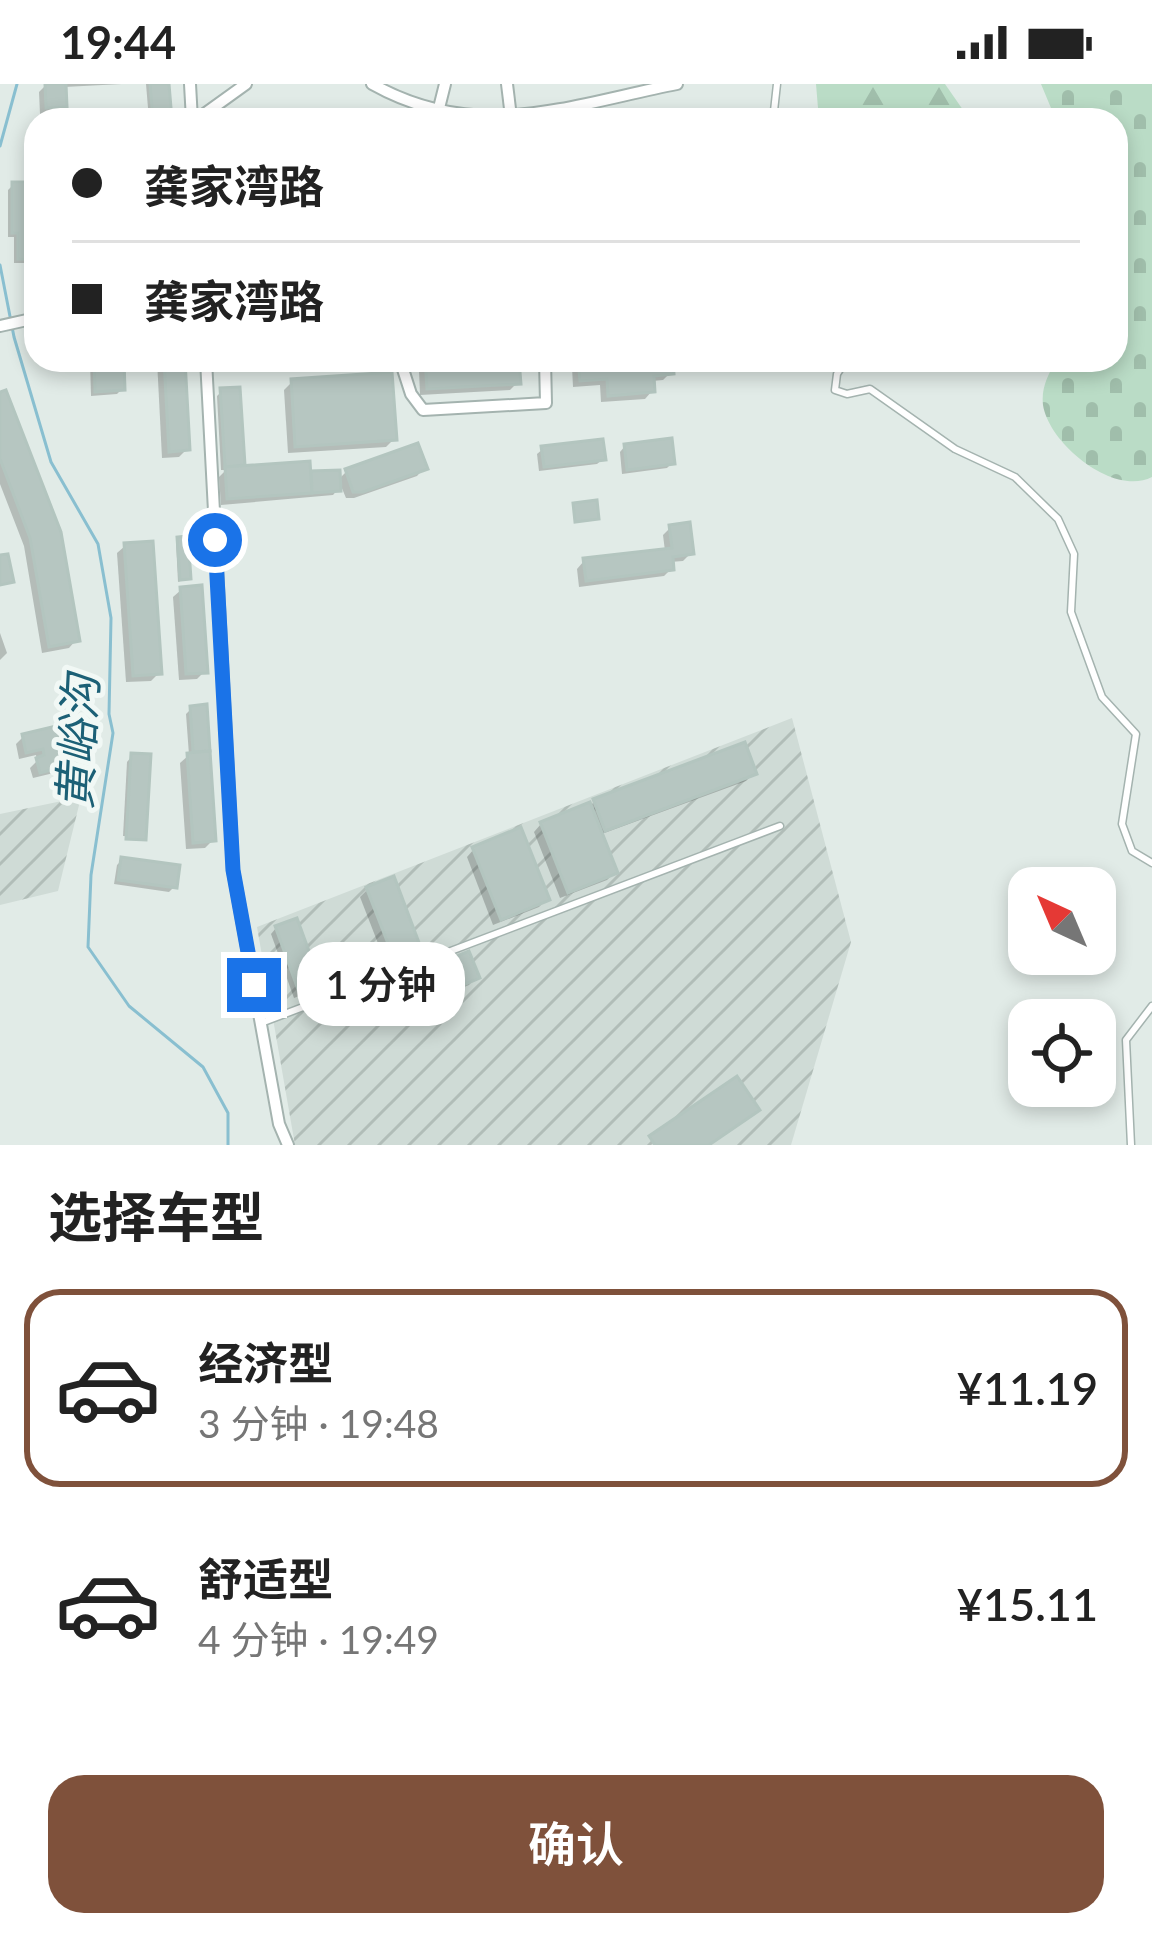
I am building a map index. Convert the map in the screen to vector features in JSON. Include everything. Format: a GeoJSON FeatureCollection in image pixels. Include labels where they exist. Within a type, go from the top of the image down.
{"type":"FeatureCollection","features":[{"type":"Feature","properties":{"kind":"street"},"geometry":{"type":"LineString","coordinates":[[211,108],[246,84]]}},
{"type":"Feature","properties":{"kind":"street"},"geometry":{"type":"LineString","coordinates":[[557,108],[677,84]]}},
{"type":"Feature","properties":{"kind":"street"},"geometry":{"type":"LineString","coordinates":[[380,86],[412,108]]}},
{"type":"Feature","properties":{"kind":"street"},"geometry":{"type":"LineString","coordinates":[[207,372],[233,870],[279,1124],[288,1145]]}},
{"type":"Feature","properties":{"kind":"street"},"geometry":{"type":"LineString","coordinates":[[404,372],[423,410],[546,403],[545,372]]}},
{"type":"Feature","properties":{"kind":"lane"},"geometry":{"type":"LineString","coordinates":[[838,372],[836,390],[847,394],[870,389],[956,449],[1015,477],[1058,519],[1074,554],[1071,612],[1086,655],[1102,697],[1136,734],[1122,824],[1132,851],[1152,863]]}},
{"type":"Feature","properties":{"kind":"lane"},"geometry":{"type":"LineString","coordinates":[[261,1023],[780,826]]}},
{"type":"Feature","properties":{"kind":"lane"},"geometry":{"type":"LineString","coordinates":[[1131,1145],[1126,1040],[1152,1006]]}},
{"type":"Feature","properties":{"kind":"shaded area"},"geometry":{"type":"Polygon","coordinates":[[[792,718],[851,942],[791,1145],[295,1145],[257,927],[792,718]]]}},
{"type":"Feature","properties":{"kind":"shaded area"},"geometry":{"type":"Polygon","coordinates":[[[81,797],[58,891],[0,905],[0,814],[81,797]]]}},
{"type":"Feature","properties":{"kind":"green space"},"geometry":{"type":"Polygon","coordinates":[[[816,84],[945,84],[962,108],[818,108],[816,84]]]}},
{"type":"Feature","properties":{"kind":"green space"},"geometry":{"type":"Polygon","coordinates":[[[1041,84],[1152,84],[1152,477],[1137,481],[1120,480],[1086,463],[1057,436],[1043,405],[1051,372],[1128,372],[1128,108],[1051,108],[1041,84]]]}},
{"type":"Feature","properties":{"kind":"building"},"geometry":{"type":"Polygon","coordinates":[[[45,84],[66,84],[67,107],[46,108],[45,84]]]}},
{"type":"Feature","properties":{"kind":"building"},"geometry":{"type":"Polygon","coordinates":[[[150,84],[169,84],[171,108],[152,108],[150,84]]]}},
{"type":"Feature","properties":{"kind":"building"},"geometry":{"type":"Polygon","coordinates":[[[12,182],[24,182],[24,259],[18,259],[18,233],[12,233],[12,182]]]}},
{"type":"Feature","properties":{"kind":"building"},"geometry":{"type":"Polygon","coordinates":[[[94,372],[124,372],[125,390],[95,392],[94,372]]]}},
{"type":"Feature","properties":{"kind":"building"},"geometry":{"type":"Polygon","coordinates":[[[165,372],[186,372],[190,450],[169,452],[165,372]]]}},
{"type":"Feature","properties":{"kind":"building"},"geometry":{"type":"Polygon","coordinates":[[[392,372],[397,440],[295,447],[291,379],[392,372]]]}},
{"type":"Feature","properties":{"kind":"building"},"geometry":{"type":"Polygon","coordinates":[[[426,372],[520,372],[521,384],[427,389],[426,372]]]}},
{"type":"Feature","properties":{"kind":"building"},"geometry":{"type":"Polygon","coordinates":[[[579,372],[674,372],[654,376],[655,392],[608,396],[607,379],[580,381],[579,372]]]}},
{"type":"Feature","properties":{"kind":"building"},"geometry":{"type":"Polygon","coordinates":[[[240,387],[245,465],[225,467],[220,388],[240,387]]]}},
{"type":"Feature","properties":{"kind":"building"},"geometry":{"type":"Polygon","coordinates":[[[6,390],[61,532],[80,641],[49,647],[30,538],[0,459],[0,392],[6,390]]]}},
{"type":"Feature","properties":{"kind":"building"},"geometry":{"type":"Polygon","coordinates":[[[672,438],[675,464],[627,470],[624,444],[672,438]]]}},
{"type":"Feature","properties":{"kind":"building"},"geometry":{"type":"Polygon","coordinates":[[[603,439],[606,460],[544,467],[541,446],[603,439]]]}},
{"type":"Feature","properties":{"kind":"building"},"geometry":{"type":"Polygon","coordinates":[[[418,443],[428,469],[353,492],[345,469],[418,443]]]}},
{"type":"Feature","properties":{"kind":"building"},"geometry":{"type":"Polygon","coordinates":[[[310,461],[312,493],[227,499],[225,467],[310,461]]]}},
{"type":"Feature","properties":{"kind":"building"},"geometry":{"type":"Polygon","coordinates":[[[340,470],[341,491],[312,493],[311,471],[340,470]]]}},
{"type":"Feature","properties":{"kind":"building"},"geometry":{"type":"Polygon","coordinates":[[[597,500],[599,519],[575,522],[573,503],[597,500]]]}},
{"type":"Feature","properties":{"kind":"building"},"geometry":{"type":"Polygon","coordinates":[[[690,522],[694,554],[673,557],[674,570],[586,581],[583,558],[672,548],[669,525],[690,522]]]}},
{"type":"Feature","properties":{"kind":"building"},"geometry":{"type":"Polygon","coordinates":[[[188,536],[191,579],[180,580],[177,537],[188,536]]]}},
{"type":"Feature","properties":{"kind":"building"},"geometry":{"type":"Polygon","coordinates":[[[153,541],[162,674],[133,676],[124,543],[153,541]]]}},
{"type":"Feature","properties":{"kind":"building"},"geometry":{"type":"Polygon","coordinates":[[[8,554],[14,582],[0,585],[0,555],[8,554]]]}},
{"type":"Feature","properties":{"kind":"building"},"geometry":{"type":"Polygon","coordinates":[[[202,585],[208,673],[186,674],[180,587],[202,585]]]}},
{"type":"Feature","properties":{"kind":"building"},"geometry":{"type":"Polygon","coordinates":[[[207,704],[210,751],[193,752],[190,706],[207,704]]]}},
{"type":"Feature","properties":{"kind":"building"},"geometry":{"type":"Polygon","coordinates":[[[77,721],[82,740],[63,745],[64,751],[73,749],[76,764],[40,773],[36,758],[44,755],[43,749],[26,753],[22,734],[77,721]]]}},
{"type":"Feature","properties":{"kind":"building"},"geometry":{"type":"Polygon","coordinates":[[[745,742],[757,774],[605,831],[593,799],[745,742]]]}},
{"type":"Feature","properties":{"kind":"building"},"geometry":{"type":"Polygon","coordinates":[[[210,751],[216,841],[193,843],[187,753],[210,751]]]}},
{"type":"Feature","properties":{"kind":"building"},"geometry":{"type":"Polygon","coordinates":[[[131,753],[151,754],[146,840],[126,839],[131,753]]]}},
{"type":"Feature","properties":{"kind":"building"},"geometry":{"type":"Polygon","coordinates":[[[590,802],[618,873],[568,893],[540,822],[590,802]]]}},
{"type":"Feature","properties":{"kind":"building"},"geometry":{"type":"Polygon","coordinates":[[[521,827],[550,900],[501,920],[472,847],[521,827]]]}},
{"type":"Feature","properties":{"kind":"building"},"geometry":{"type":"Polygon","coordinates":[[[121,857],[180,865],[177,888],[118,880],[121,857]]]}},
{"type":"Feature","properties":{"kind":"building"},"geometry":{"type":"Polygon","coordinates":[[[394,876],[421,948],[394,959],[366,887],[394,876]]]}},
{"type":"Feature","properties":{"kind":"building"},"geometry":{"type":"Polygon","coordinates":[[[297,918],[322,987],[300,995],[275,926],[297,918]]]}},
{"type":"Feature","properties":{"kind":"building"},"geometry":{"type":"Polygon","coordinates":[[[469,951],[480,978],[413,1006],[402,979],[469,951]]]}},
{"type":"Feature","properties":{"kind":"building"},"geometry":{"type":"Polygon","coordinates":[[[737,1076],[760,1110],[709,1145],[655,1145],[649,1136],[737,1076]]]}},
{"type":"Feature","properties":{"kind":"waterway"},"geometry":{"type":"LineString","coordinates":[[0,146],[17,84]]}},
{"type":"Feature","properties":{"kind":"waterway","name":"黄峪沟"},"geometry":{"type":"LineString","coordinates":[[0,265],[24,371]]}},
{"type":"Feature","properties":{"kind":"waterway","name":"黄峪沟"},"geometry":{"type":"LineString","coordinates":[[24,372],[51,462],[98,544],[111,618],[109,714],[113,733],[91,875],[88,947],[129,1006],[203,1067],[228,1113],[228,1145]]}},
{"type":"Feature","properties":{"kind":"route"},"geometry":{"type":"LineString","coordinates":[[215,540],[233,870],[254,985]]}}]}
